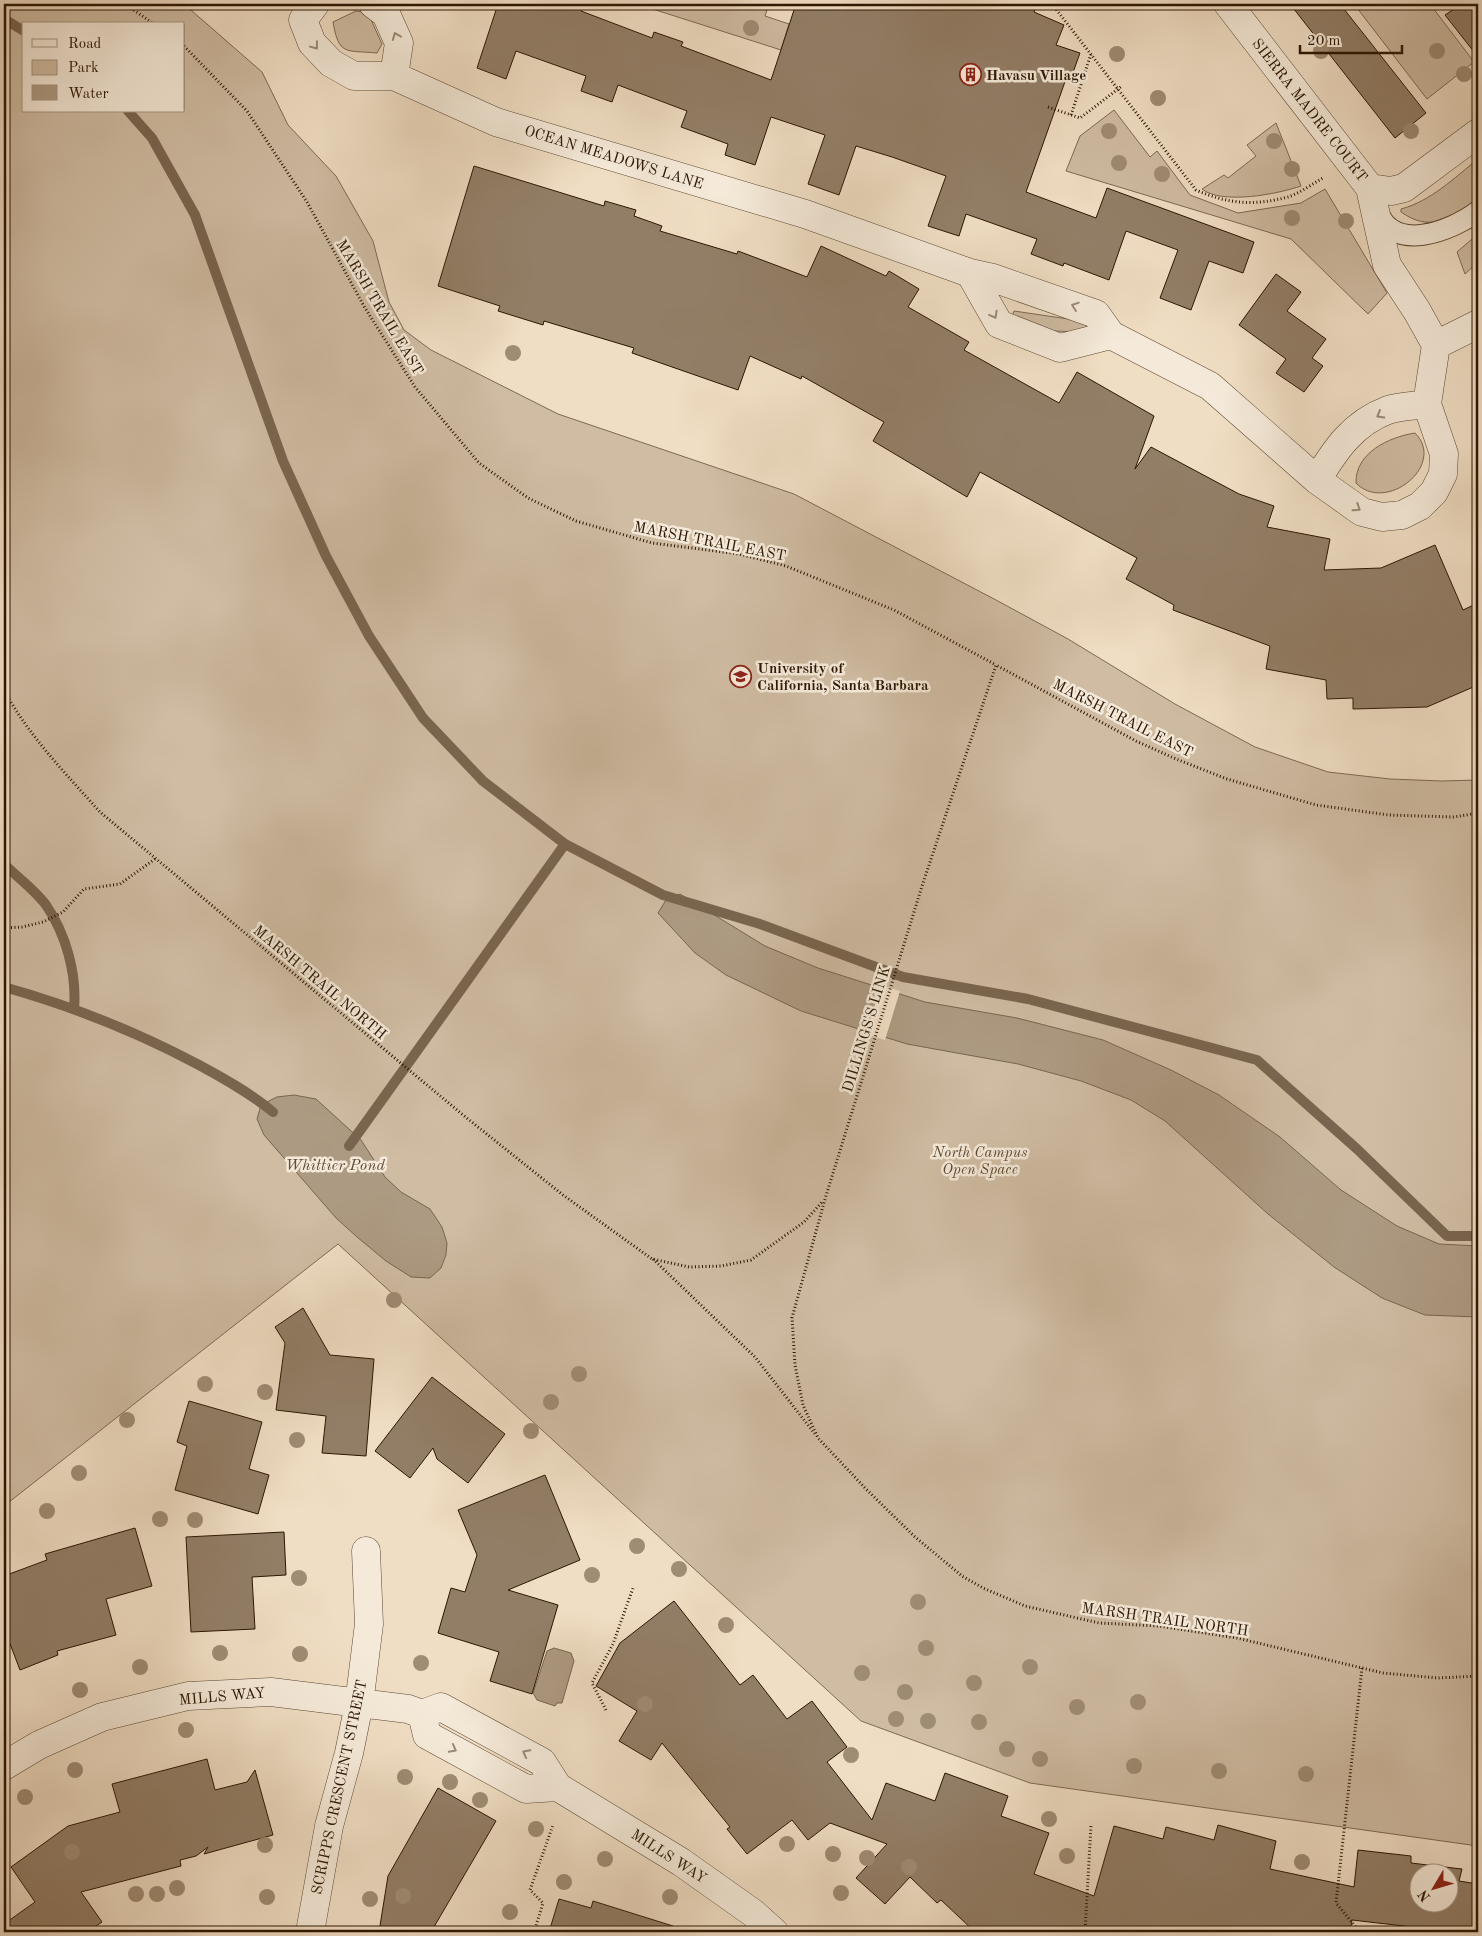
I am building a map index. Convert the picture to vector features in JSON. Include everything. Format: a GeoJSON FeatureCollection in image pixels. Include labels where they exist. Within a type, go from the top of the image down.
{"type":"FeatureCollection","features":[{"type":"Feature","properties":{"kind":"street","name":"OCEAN MEADOWS LANE"},"geometry":{"type":"LineString","coordinates":[[315,4],[303,20],[312,43],[331,63],[354,76],[394,76],[496,122],[805,214],[970,273],[992,278],[1096,314],[1111,335],[1210,386],[1317,480],[1362,512],[1382,517],[1402,515],[1420,506],[1434,492],[1443,474],[1444,454],[1427,404],[1436,345]]}},
{"type":"Feature","properties":{"kind":"street"},"geometry":{"type":"LineString","coordinates":[[373,4],[386,14],[399,43],[394,76]]}},
{"type":"Feature","properties":{"kind":"street","name":"SIERRA MADRE COURT"},"geometry":{"type":"LineString","coordinates":[[1228,4],[1370,188],[1392,191],[1404,188],[1478,133]]}},
{"type":"Feature","properties":{"kind":"street"},"geometry":{"type":"LineString","coordinates":[[1370,188],[1387,265],[1417,311],[1436,345],[1478,324]]}},
{"type":"Feature","properties":{"kind":"street"},"geometry":{"type":"LineString","coordinates":[[970,273],[998,324],[1060,348],[1111,335]]}},
{"type":"Feature","properties":{"kind":"street"},"geometry":{"type":"LineString","coordinates":[[1317,480],[1336,449],[1354,429],[1388,410],[1427,404]]}},
{"type":"Feature","properties":{"kind":"street","name":"SCRIPPS CRESCENT STREET"},"geometry":{"type":"LineString","coordinates":[[310,1932],[329,1826],[349,1754],[359,1704],[369,1624],[366,1552]]}},
{"type":"Feature","properties":{"kind":"street","name":"MILLS WAY"},"geometry":{"type":"LineString","coordinates":[[4,1766],[39,1745],[102,1717],[188,1696],[271,1692],[408,1709],[422,1714],[441,1707],[542,1762],[558,1787],[681,1862],[753,1914],[774,1932]]}},
{"type":"Feature","properties":{"kind":"lane"},"geometry":{"type":"LineString","coordinates":[[1370,188],[1379,215],[1387,226],[1403,234],[1421,236],[1435,234],[1449,229],[1478,212]]}},
{"type":"Feature","properties":{"kind":"path"},"geometry":{"type":"LineString","coordinates":[[125,4],[151,22]]}},
{"type":"Feature","properties":{"kind":"path"},"geometry":{"type":"LineString","coordinates":[[1052,4],[1196,190],[1238,203],[1290,196],[1325,177]]}},
{"type":"Feature","properties":{"kind":"path","name":"MARSH TRAIL EAST"},"geometry":{"type":"LineString","coordinates":[[185,47],[247,111],[308,202],[365,308],[415,387],[479,463],[528,498],[576,521],[652,543],[739,554],[786,566],[894,610],[1136,741],[1227,779],[1316,805],[1389,815],[1454,817],[1478,813]]}},
{"type":"Feature","properties":{"kind":"path"},"geometry":{"type":"LineString","coordinates":[[1071,115],[1091,54]]}},
{"type":"Feature","properties":{"kind":"path"},"geometry":{"type":"LineString","coordinates":[[1048,107],[1080,118],[1122,86]]}},
{"type":"Feature","properties":{"kind":"path","name":"DILLINGS'S LINK"},"geometry":{"type":"LineString","coordinates":[[830,1182],[923,883],[996,665]]}},
{"type":"Feature","properties":{"kind":"path","name":"MARSH TRAIL NORTH"},"geometry":{"type":"LineString","coordinates":[[4,690],[12,706],[100,812],[337,1012],[463,1115],[563,1195],[652,1259],[755,1357],[818,1438],[866,1490],[914,1536],[962,1576],[983,1588],[1025,1606],[1099,1624],[1159,1626],[1237,1638],[1383,1673],[1438,1678],[1478,1676]]}},
{"type":"Feature","properties":{"kind":"path"},"geometry":{"type":"LineString","coordinates":[[4,928],[22,927],[43,922],[63,912],[84,889],[120,884],[156,859]]}},
{"type":"Feature","properties":{"kind":"path","name":"MARSH TRAIL NORTH"},"geometry":{"type":"LineString","coordinates":[[818,1438],[803,1405],[795,1365],[792,1318],[830,1182]]}},
{"type":"Feature","properties":{"kind":"path","name":"MARSH TRAIL NORTH"},"geometry":{"type":"LineString","coordinates":[[652,1259],[689,1267],[721,1266],[751,1260],[804,1222],[825,1198]]}},
{"type":"Feature","properties":{"kind":"path"},"geometry":{"type":"LineString","coordinates":[[606,1710],[592,1683],[613,1644],[633,1588]]}},
{"type":"Feature","properties":{"kind":"path"},"geometry":{"type":"LineString","coordinates":[[1360,1932],[1336,1903],[1362,1668]]}},
{"type":"Feature","properties":{"kind":"path"},"geometry":{"type":"LineString","coordinates":[[534,1932],[543,1903],[530,1890],[553,1825]]}},
{"type":"Feature","properties":{"kind":"path"},"geometry":{"type":"LineString","coordinates":[[1086,1932],[1091,1825]]}},
{"type":"Feature","properties":{"kind":"green space","name":"North Campus Open Space"},"geometry":{"type":"Polygon","coordinates":[[[4,4],[184,4],[262,72],[288,125],[336,176],[373,241],[389,302],[404,330],[431,350],[558,414],[794,494],[1068,639],[1175,704],[1255,747],[1328,772],[1390,779],[1478,780],[1478,1846],[1030,1783],[861,1721],[338,1244],[4,1506],[4,4]]]}},
{"type":"Feature","properties":{"kind":"green space"},"geometry":{"type":"Polygon","coordinates":[[[637,4],[769,4],[765,16],[789,24],[781,50],[637,4]]]}},
{"type":"Feature","properties":{"kind":"green space"},"geometry":{"type":"Polygon","coordinates":[[[1354,4],[1430,4],[1474,62],[1427,99],[1354,4]]]}},
{"type":"Feature","properties":{"kind":"green space"},"geometry":{"type":"Polygon","coordinates":[[[356,11],[368,13],[382,44],[377,53],[351,51],[341,46],[338,41],[333,22],[356,11]]]}},
{"type":"Feature","properties":{"kind":"green space"},"geometry":{"type":"Polygon","coordinates":[[[1114,110],[1150,157],[1157,151],[1190,195],[1238,213],[1301,203],[1325,189],[1387,293],[1368,314],[1291,239],[1066,171],[1080,136],[1114,110]]]}},
{"type":"Feature","properties":{"kind":"green space"},"geometry":{"type":"Polygon","coordinates":[[[1276,123],[1301,186],[1250,197],[1211,194],[1202,189],[1224,175],[1228,178],[1256,156],[1247,145],[1276,123]]]}},
{"type":"Feature","properties":{"kind":"green space"},"geometry":{"type":"Polygon","coordinates":[[[1478,159],[1478,201],[1474,205],[1446,219],[1429,222],[1411,218],[1401,212],[1401,209],[1432,195],[1478,159]]]}},
{"type":"Feature","properties":{"kind":"green space"},"geometry":{"type":"Polygon","coordinates":[[[1478,234],[1478,262],[1465,274],[1457,252],[1478,234]]]}},
{"type":"Feature","properties":{"kind":"green space"},"geometry":{"type":"Polygon","coordinates":[[[1014,311],[1082,321],[1087,327],[1083,332],[1054,331],[1012,316],[1014,311]]]}},
{"type":"Feature","properties":{"kind":"green space"},"geometry":{"type":"Polygon","coordinates":[[[1415,433],[1423,446],[1424,459],[1418,471],[1409,482],[1396,489],[1382,493],[1368,491],[1356,483],[1357,472],[1361,463],[1375,448],[1395,438],[1415,433]]]}},
{"type":"Feature","properties":{"kind":"water"},"geometry":{"type":"Polygon","coordinates":[[[680,894],[765,946],[818,968],[925,1002],[1017,1018],[1103,1040],[1171,1070],[1219,1095],[1280,1137],[1341,1190],[1397,1226],[1439,1244],[1478,1246],[1478,1317],[1425,1315],[1382,1298],[1334,1267],[1268,1214],[1165,1121],[1131,1100],[1081,1081],[1018,1064],[907,1044],[801,1011],[726,975],[695,953],[658,913],[666,900],[680,894]]]}},
{"type":"Feature","properties":{"kind":"water","name":"Whittier Pond"},"geometry":{"type":"Polygon","coordinates":[[[294,1095],[316,1099],[361,1140],[385,1177],[401,1192],[430,1209],[442,1227],[447,1243],[446,1255],[441,1268],[430,1278],[411,1277],[386,1261],[357,1237],[336,1218],[264,1135],[257,1119],[261,1105],[277,1097],[294,1095]]]}},
{"type":"Feature","properties":{"kind":"water"},"geometry":{"type":"Polygon","coordinates":[[[554,1648],[571,1653],[574,1661],[562,1703],[557,1703],[555,1706],[537,1700],[533,1693],[547,1651],[554,1648]]]}},
{"type":"Feature","properties":{"kind":"pier"},"geometry":{"type":"Polygon","coordinates":[[[881,985],[900,991],[885,1040],[866,1034],[881,985]]]}},
{"type":"Feature","properties":{"kind":"building"},"geometry":{"type":"Polygon","coordinates":[[[498,4],[584,4],[581,11],[652,38],[654,32],[683,42],[681,46],[771,80],[796,4],[1037,4],[1034,12],[1064,25],[1056,45],[1080,53],[1071,78],[1067,76],[1026,192],[1096,218],[1107,188],[1254,242],[1243,273],[1209,261],[1191,310],[1160,298],[1178,250],[1126,231],[1109,280],[1064,263],[1063,266],[1031,254],[1037,239],[966,214],[959,236],[928,226],[946,176],[892,157],[856,146],[839,195],[808,184],[825,135],[771,117],[755,165],[725,155],[728,144],[681,127],[687,111],[618,85],[612,102],[581,91],[586,76],[516,51],[506,79],[477,68],[498,4]]]}},
{"type":"Feature","properties":{"kind":"building"},"geometry":{"type":"Polygon","coordinates":[[[1290,4],[1340,4],[1426,113],[1395,138],[1290,4]]]}},
{"type":"Feature","properties":{"kind":"building"},"geometry":{"type":"Polygon","coordinates":[[[1462,4],[1478,4],[1478,57],[1445,15],[1462,4]]]}},
{"type":"Feature","properties":{"kind":"building"},"geometry":{"type":"Polygon","coordinates":[[[474,166],[604,206],[605,201],[636,210],[634,216],[662,226],[660,231],[737,254],[738,251],[807,277],[821,246],[886,276],[889,271],[919,289],[908,307],[969,342],[964,350],[1059,403],[1077,372],[1154,416],[1135,469],[1151,447],[1239,494],[1274,506],[1267,527],[1330,539],[1324,570],[1381,568],[1435,545],[1463,610],[1478,603],[1478,685],[1427,707],[1353,709],[1353,698],[1327,699],[1326,680],[1266,669],[1270,646],[1173,610],[1174,605],[1126,579],[1137,558],[980,472],[967,497],[873,441],[884,422],[802,376],[801,379],[750,356],[738,390],[632,353],[634,348],[544,321],[543,325],[498,311],[500,306],[438,286],[474,166]]]}},
{"type":"Feature","properties":{"kind":"building"},"geometry":{"type":"Polygon","coordinates":[[[1276,274],[1301,292],[1287,311],[1326,339],[1312,358],[1323,366],[1304,392],[1276,373],[1286,359],[1239,325],[1276,274]]]}},
{"type":"Feature","properties":{"kind":"building"},"geometry":{"type":"Polygon","coordinates":[[[303,1308],[330,1355],[374,1359],[366,1456],[322,1453],[326,1416],[276,1410],[285,1343],[275,1327],[303,1308]]]}},
{"type":"Feature","properties":{"kind":"building"},"geometry":{"type":"Polygon","coordinates":[[[432,1377],[505,1434],[468,1483],[437,1459],[433,1448],[410,1478],[375,1451],[432,1377]]]}},
{"type":"Feature","properties":{"kind":"building"},"geometry":{"type":"Polygon","coordinates":[[[189,1401],[262,1422],[249,1469],[269,1475],[258,1514],[175,1490],[187,1446],[177,1442],[189,1401]]]}},
{"type":"Feature","properties":{"kind":"building"},"geometry":{"type":"Polygon","coordinates":[[[545,1475],[580,1560],[508,1590],[558,1605],[532,1694],[490,1681],[499,1652],[438,1633],[451,1588],[465,1592],[477,1555],[458,1510],[545,1475]]]}},
{"type":"Feature","properties":{"kind":"building"},"geometry":{"type":"Polygon","coordinates":[[[135,1528],[152,1586],[106,1599],[116,1635],[57,1651],[58,1655],[20,1670],[4,1628],[4,1576],[47,1560],[45,1554],[135,1528]]]}},
{"type":"Feature","properties":{"kind":"building"},"geometry":{"type":"Polygon","coordinates":[[[284,1532],[286,1575],[252,1577],[255,1629],[191,1632],[186,1537],[284,1532]]]}},
{"type":"Feature","properties":{"kind":"building"},"geometry":{"type":"Polygon","coordinates":[[[674,1601],[740,1685],[753,1675],[787,1719],[812,1701],[847,1747],[827,1762],[872,1820],[886,1783],[935,1801],[945,1773],[1008,1796],[1001,1816],[1049,1833],[1034,1874],[1094,1896],[1114,1826],[1163,1839],[1166,1827],[1214,1840],[1218,1825],[1276,1841],[1270,1869],[1354,1887],[1358,1850],[1411,1856],[1411,1863],[1420,1864],[1410,1864],[1410,1914],[1460,1914],[1460,1881],[1478,1884],[1478,1932],[1456,1932],[1352,1920],[1350,1932],[1008,1932],[995,1928],[991,1932],[975,1932],[941,1900],[937,1903],[910,1877],[885,1904],[856,1878],[887,1844],[830,1823],[808,1840],[792,1820],[747,1854],[727,1829],[730,1827],[662,1743],[651,1760],[619,1741],[637,1711],[596,1686],[620,1643],[674,1601]]]}},
{"type":"Feature","properties":{"kind":"building"},"geometry":{"type":"Polygon","coordinates":[[[207,1759],[215,1790],[247,1782],[255,1770],[273,1835],[204,1854],[208,1847],[196,1856],[180,1860],[181,1866],[81,1892],[102,1922],[87,1932],[4,1932],[4,1924],[35,1902],[11,1867],[68,1826],[120,1812],[112,1784],[207,1759]]]}},
{"type":"Feature","properties":{"kind":"building"},"geometry":{"type":"Polygon","coordinates":[[[438,1788],[496,1821],[431,1932],[379,1932],[388,1876],[438,1788]]]}},
{"type":"Feature","properties":{"kind":"building"},"geometry":{"type":"Polygon","coordinates":[[[559,1899],[591,1908],[593,1901],[673,1926],[672,1932],[549,1932],[559,1899]]]}},
{"type":"Feature","properties":{"kind":"waterway"},"geometry":{"type":"LineString","coordinates":[[4,19],[22,30]]}},
{"type":"Feature","properties":{"kind":"waterway"},"geometry":{"type":"LineString","coordinates":[[129,112],[152,138],[195,215],[283,461],[326,556],[369,636],[423,718],[483,781],[565,844],[663,895],[760,924],[903,977],[1028,999],[1257,1060],[1357,1149],[1447,1236],[1478,1236]]}},
{"type":"Feature","properties":{"kind":"waterway"},"geometry":{"type":"LineString","coordinates":[[349,1146],[565,844]]}},
{"type":"Feature","properties":{"kind":"waterway"},"geometry":{"type":"LineString","coordinates":[[4,864],[42,899],[53,916],[64,941],[72,968],[74,1009]]}},
{"type":"Feature","properties":{"kind":"waterway"},"geometry":{"type":"LineString","coordinates":[[4,987],[79,1011],[152,1042],[228,1081],[273,1112]]}},
{"type":"Feature","properties":{"kind":"place","name":"Havasu Village"},"geometry":{"type":"Point","coordinates":[970,75]}},
{"type":"Feature","properties":{"kind":"place","name":"University of California, Santa Barbara"},"geometry":{"type":"Point","coordinates":[741,677]}}]}
